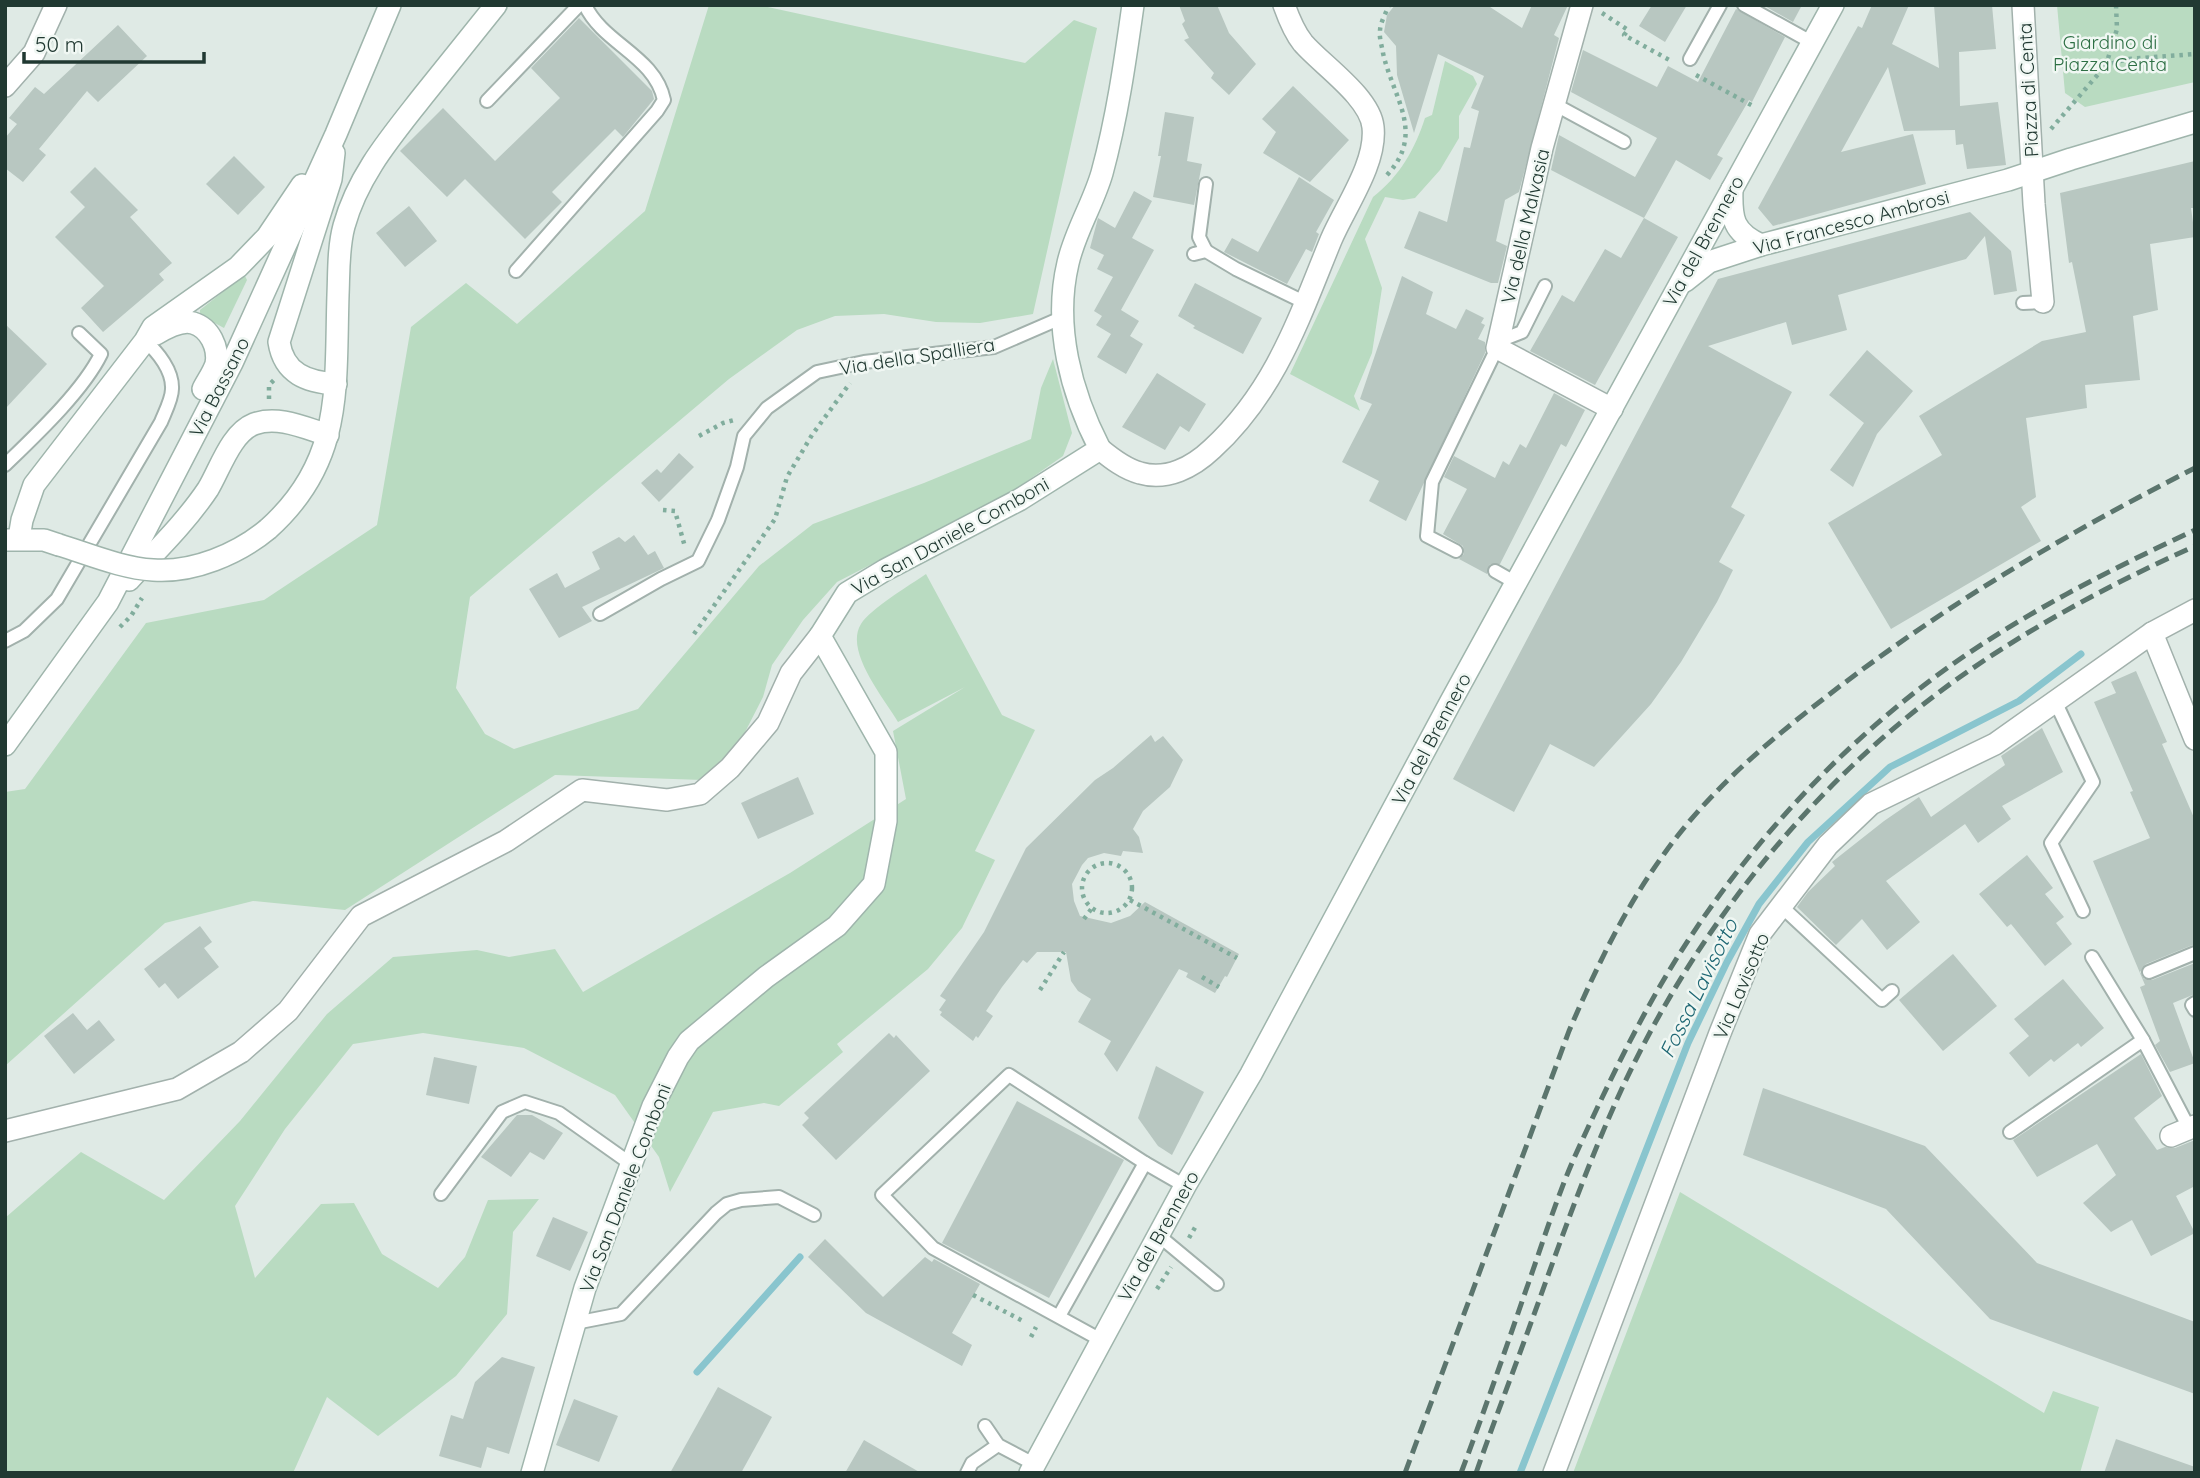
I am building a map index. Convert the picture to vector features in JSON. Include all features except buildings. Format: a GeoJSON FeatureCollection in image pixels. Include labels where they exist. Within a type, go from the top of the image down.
{"type":"FeatureCollection","features":[{"type":"Feature","properties":{"kind":"street"},"geometry":{"type":"LineString","coordinates":[[5,86],[34,53],[56,5]]}},
{"type":"Feature","properties":{"kind":"street","name":"Via Bassano"},"geometry":{"type":"LineString","coordinates":[[5,745],[108,602],[232,363],[336,134],[390,5]]}},
{"type":"Feature","properties":{"kind":"street"},"geometry":{"type":"LineString","coordinates":[[336,134],[267,237],[238,267],[153,327],[34,485],[12,539],[44,540],[112,561],[153,570],[177,569],[204,563],[235,551],[284,514],[304,491],[321,460],[328,435],[336,384],[340,255],[344,228],[356,192],[377,154],[496,5]]}},
{"type":"Feature","properties":{"kind":"street"},"geometry":{"type":"LineString","coordinates":[[1133,5],[1120,96],[1101,176],[1068,263],[1061,318],[1073,382],[1085,420],[1100,449],[1119,464],[1142,474],[1166,475],[1186,468],[1227,435],[1257,400],[1279,363],[1370,158],[1374,126],[1368,113],[1359,100],[1303,42],[1289,20],[1284,5]]}},
{"type":"Feature","properties":{"kind":"street","name":"Via della Malvasia"},"geometry":{"type":"LineString","coordinates":[[1504,342],[1554,104],[1582,5]]}},
{"type":"Feature","properties":{"kind":"street","name":"Via del Brennero"},"geometry":{"type":"LineString","coordinates":[[1032,1469],[1185,1186],[1251,1074],[1833,5]]}},
{"type":"Feature","properties":{"kind":"street","name":"Piazza di Centa"},"geometry":{"type":"LineString","coordinates":[[2023,5],[2032,172],[2195,122]]}},
{"type":"Feature","properties":{"kind":"street"},"geometry":{"type":"LineString","coordinates":[[336,134],[331,179],[279,342],[280,352],[291,370],[316,382],[336,384]]}},
{"type":"Feature","properties":{"kind":"street"},"geometry":{"type":"LineString","coordinates":[[2032,172],[2033,303]]}},
{"type":"Feature","properties":{"kind":"street","name":"Via Francesco Ambrosi"},"geometry":{"type":"LineString","coordinates":[[1678,287],[1709,262],[1761,245],[2032,172]]}},
{"type":"Feature","properties":{"kind":"street"},"geometry":{"type":"LineString","coordinates":[[1732,189],[1731,207],[1738,229],[1743,237],[1761,245]]}},
{"type":"Feature","properties":{"kind":"street"},"geometry":{"type":"LineString","coordinates":[[108,602],[164,466],[215,365],[213,340],[205,330],[192,323],[160,331],[145,341]]}},
{"type":"Feature","properties":{"kind":"street"},"geometry":{"type":"LineString","coordinates":[[1504,342],[1612,409]]}},
{"type":"Feature","properties":{"kind":"street"},"geometry":{"type":"LineString","coordinates":[[108,602],[207,491],[239,435],[251,425],[267,420],[288,423],[328,435]]}},
{"type":"Feature","properties":{"kind":"street","name":"Via San Daniele Comboni"},"geometry":{"type":"LineString","coordinates":[[532,1473],[585,1288],[653,1106],[678,1057],[689,1041],[766,977],[837,926],[874,884],[887,821],[886,752],[820,635],[847,593],[885,570],[1019,500],[1100,449]]}},
{"type":"Feature","properties":{"kind":"street","name":"Via Lavisotto"},"geometry":{"type":"LineString","coordinates":[[1554,1473],[1760,934],[1828,845],[1871,804],[1996,744],[2152,633],[2195,610]]}},
{"type":"Feature","properties":{"kind":"street"},"geometry":{"type":"LineString","coordinates":[[2152,633],[2195,739]]}},
{"type":"Feature","properties":{"kind":"street"},"geometry":{"type":"LineString","coordinates":[[5,1131],[177,1088],[241,1052],[288,1011],[361,916],[506,841],[582,790],[667,800],[700,794],[730,768],[768,723],[791,673],[820,635]]}},
{"type":"Feature","properties":{"kind":"lane"},"geometry":{"type":"LineString","coordinates":[[487,100],[579,5]]}},
{"type":"Feature","properties":{"kind":"lane"},"geometry":{"type":"LineString","coordinates":[[516,271],[664,100],[661,86],[643,63],[590,16],[585,5]]}},
{"type":"Feature","properties":{"kind":"lane"},"geometry":{"type":"LineString","coordinates":[[1690,59],[1720,5]]}},
{"type":"Feature","properties":{"kind":"lane"},"geometry":{"type":"LineString","coordinates":[[1744,5],[1813,43]]}},
{"type":"Feature","properties":{"kind":"lane"},"geometry":{"type":"LineString","coordinates":[[1554,104],[1623,142]]}},
{"type":"Feature","properties":{"kind":"lane"},"geometry":{"type":"LineString","coordinates":[[1206,184],[1199,237],[1200,253],[1306,303]]}},
{"type":"Feature","properties":{"kind":"lane","name":"Via della Malvasia"},"geometry":{"type":"LineString","coordinates":[[1456,551],[1427,536],[1432,482],[1504,342],[1522,332],[1545,286]]}},
{"type":"Feature","properties":{"kind":"lane","name":"Via della Spalliera"},"geometry":{"type":"LineString","coordinates":[[691,565],[698,561],[718,520],[737,467],[744,436],[762,413],[817,373],[864,362],[994,347],[1061,318]]}},
{"type":"Feature","properties":{"kind":"lane"},"geometry":{"type":"LineString","coordinates":[[5,465],[52,418],[96,366],[101,354],[79,333]]}},
{"type":"Feature","properties":{"kind":"lane"},"geometry":{"type":"LineString","coordinates":[[5,641],[24,631],[57,599],[161,422],[172,390],[169,374],[158,352],[145,341]]}},
{"type":"Feature","properties":{"kind":"lane"},"geometry":{"type":"LineString","coordinates":[[600,614],[691,565]]}},
{"type":"Feature","properties":{"kind":"lane"},"geometry":{"type":"LineString","coordinates":[[1496,572],[1516,583]]}},
{"type":"Feature","properties":{"kind":"lane"},"geometry":{"type":"LineString","coordinates":[[2055,701],[2093,782],[2051,843],[2083,911]]}},
{"type":"Feature","properties":{"kind":"lane"},"geometry":{"type":"LineString","coordinates":[[1781,906],[1882,1000],[1892,991]]}},
{"type":"Feature","properties":{"kind":"lane"},"geometry":{"type":"LineString","coordinates":[[2149,972],[2195,953]]}},
{"type":"Feature","properties":{"kind":"lane"},"geometry":{"type":"LineString","coordinates":[[2092,957],[2143,1040],[2185,1130]]}},
{"type":"Feature","properties":{"kind":"lane"},"geometry":{"type":"LineString","coordinates":[[2195,1003],[2192,1004],[2195,1010]]}},
{"type":"Feature","properties":{"kind":"lane"},"geometry":{"type":"LineString","coordinates":[[2010,1132],[2143,1040]]}},
{"type":"Feature","properties":{"kind":"lane"},"geometry":{"type":"LineString","coordinates":[[1101,1340],[933,1248],[882,1195],[1009,1075],[1185,1186]]}},
{"type":"Feature","properties":{"kind":"lane"},"geometry":{"type":"LineString","coordinates":[[440,1194],[502,1112],[525,1102],[559,1113],[631,1164]]}},
{"type":"Feature","properties":{"kind":"lane"},"geometry":{"type":"LineString","coordinates":[[1059,1316],[1145,1163]]}},
{"type":"Feature","properties":{"kind":"lane"},"geometry":{"type":"LineString","coordinates":[[576,1323],[621,1314],[727,1204],[779,1196],[814,1215]]}},
{"type":"Feature","properties":{"kind":"lane"},"geometry":{"type":"LineString","coordinates":[[1158,1235],[1217,1284]]}},
{"type":"Feature","properties":{"kind":"lane"},"geometry":{"type":"LineString","coordinates":[[985,1426],[998,1445],[1032,1469]]}},
{"type":"Feature","properties":{"kind":"lane"},"geometry":{"type":"LineString","coordinates":[[967,1473],[972,1464],[998,1445]]}},
{"type":"Feature","properties":{"kind":"path"},"geometry":{"type":"LineString","coordinates":[[1380,182],[1403,153],[1406,140],[1405,118],[1386,64],[1380,31],[1389,5]]}},
{"type":"Feature","properties":{"kind":"path"},"geometry":{"type":"LineString","coordinates":[[2050,129],[2106,65],[2117,29],[2116,5]]}},
{"type":"Feature","properties":{"kind":"path"},"geometry":{"type":"LineString","coordinates":[[1606,15],[1628,30]]}},
{"type":"Feature","properties":{"kind":"path"},"geometry":{"type":"LineString","coordinates":[[2106,65],[2128,59],[2195,54]]}},
{"type":"Feature","properties":{"kind":"path"},"geometry":{"type":"LineString","coordinates":[[694,634],[775,519],[787,477],[812,435],[864,362]]}},
{"type":"Feature","properties":{"kind":"path"},"geometry":{"type":"LineString","coordinates":[[270,406],[269,385],[279,374]]}},
{"type":"Feature","properties":{"kind":"path"},"geometry":{"type":"LineString","coordinates":[[663,510],[675,512],[691,565]]}},
{"type":"Feature","properties":{"kind":"path"},"geometry":{"type":"LineString","coordinates":[[1106,862],[1123,867],[1132,882],[1130,900],[1117,912],[1100,912],[1092,908],[1086,902],[1082,885],[1090,869],[1106,862]]}},
{"type":"Feature","properties":{"kind":"path"},"geometry":{"type":"LineString","coordinates":[[1130,900],[1237,958]]}},
{"type":"Feature","properties":{"kind":"path"},"geometry":{"type":"LineString","coordinates":[[1084,919],[1092,908]]}},
{"type":"Feature","properties":{"kind":"path"},"geometry":{"type":"LineString","coordinates":[[1040,990],[1064,952]]}},
{"type":"Feature","properties":{"kind":"path"},"geometry":{"type":"LineString","coordinates":[[1202,977],[1219,987]]}},
{"type":"Feature","properties":{"kind":"path"},"geometry":{"type":"LineString","coordinates":[[1031,1337],[1036,1327]]}},
{"type":"Feature","properties":{"kind":"green space"},"geometry":{"type":"Polygon","coordinates":[[[709,5],[758,5],[1025,63],[1074,20],[1097,28],[1033,314],[980,323],[936,322],[884,314],[835,316],[797,330],[729,379],[470,597],[456,688],[485,734],[514,749],[638,709],[759,566],[813,524],[924,483],[1031,439],[1041,388],[1053,359],[1072,433],[1063,456],[1010,493],[837,582],[803,620],[772,665],[763,697],[742,738],[703,780],[555,775],[345,910],[253,901],[165,923],[5,1066],[5,792],[25,789],[146,623],[264,600],[377,525],[411,327],[466,283],[517,324],[645,211],[709,5]]]}},
{"type":"Feature","properties":{"kind":"green space","name":"Giardino di Piazza Centa"},"geometry":{"type":"Polygon","coordinates":[[[2057,5],[2195,5],[2195,82],[2085,107],[2065,93],[2057,5]]]}},
{"type":"Feature","properties":{"kind":"green space"},"geometry":{"type":"Polygon","coordinates":[[[1445,61],[1473,76],[1477,84],[1459,116],[1459,138],[1440,170],[1415,198],[1403,200],[1385,197],[1365,239],[1382,288],[1372,353],[1354,396],[1360,411],[1290,374],[1373,197],[1399,171],[1425,118],[1432,115],[1445,61]]]}},
{"type":"Feature","properties":{"kind":"green space"},"geometry":{"type":"Polygon","coordinates":[[[243,276],[247,280],[224,328],[200,315],[200,310],[243,276]]]}},
{"type":"Feature","properties":{"kind":"green space"},"geometry":{"type":"Polygon","coordinates":[[[926,574],[1002,715],[1035,730],[975,851],[995,860],[962,928],[928,969],[837,1044],[843,1052],[779,1106],[764,1103],[713,1112],[670,1192],[659,1157],[615,1095],[524,1048],[423,1033],[353,1044],[285,1129],[235,1206],[255,1278],[321,1204],[354,1203],[382,1254],[438,1288],[465,1257],[488,1200],[539,1199],[513,1232],[507,1314],[456,1376],[378,1436],[327,1397],[293,1473],[5,1473],[5,1218],[81,1152],[164,1200],[240,1121],[327,1014],[393,957],[477,950],[509,957],[555,949],[583,992],[790,873],[906,799],[893,731],[965,687],[898,722],[868,674],[858,647],[857,635],[861,624],[873,611],[926,574]]]}},
{"type":"Feature","properties":{"kind":"green space"},"geometry":{"type":"Polygon","coordinates":[[[1680,1192],[2044,1413],[2053,1391],[2099,1407],[2080,1473],[1573,1473],[1680,1192]]]}},
{"type":"Feature","properties":{"kind":"waterway","name":"Fossa Lavisotto"},"geometry":{"type":"LineString","coordinates":[[1520,1473],[1688,1043],[1727,962],[1759,904],[1808,842],[1890,767],[2019,701],[2081,654]]}},
{"type":"Feature","properties":{"kind":"waterway"},"geometry":{"type":"LineString","coordinates":[[697,1372],[800,1257]]}},
{"type":"Feature","properties":{"kind":"railway"},"geometry":{"type":"LineString","coordinates":[[1405,1473],[1569,1031],[1623,918],[1682,830],[1722,786],[1765,746],[1878,658],[1965,599],[2055,544],[2195,468]]}},
{"type":"Feature","properties":{"kind":"railway"},"geometry":{"type":"LineString","coordinates":[[1461,1473],[1555,1205],[1594,1115],[1656,993],[1717,898],[1752,853],[1829,768],[1915,692],[1960,659],[2075,590],[2195,530]]}},
{"type":"Feature","properties":{"kind":"railway"},"geometry":{"type":"LineString","coordinates":[[1476,1473],[1576,1199],[1614,1106],[1645,1042],[1680,980],[1719,921],[1762,864],[1809,810],[1859,759],[1913,712],[1970,670],[2080,603],[2195,546]]}}]}
